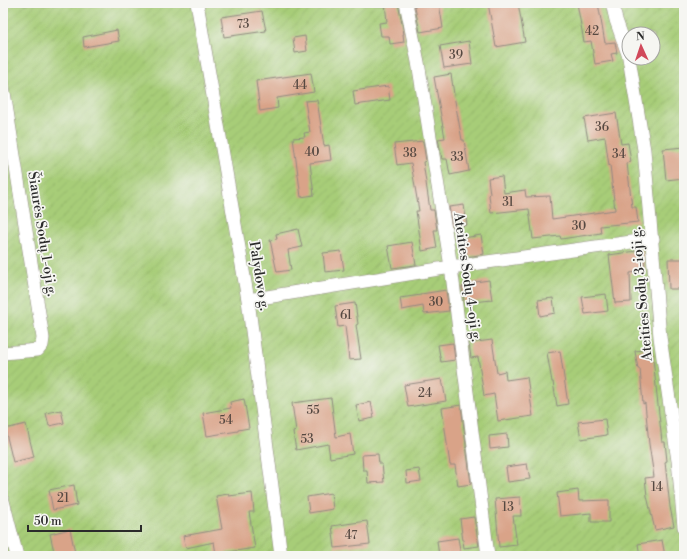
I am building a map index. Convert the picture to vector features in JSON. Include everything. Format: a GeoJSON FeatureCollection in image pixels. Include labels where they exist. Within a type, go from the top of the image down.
{"type":"FeatureCollection","features":[{"type":"Feature","properties":{"kind":"street","name":"Palydovo g."},"geometry":{"type":"LineString","coordinates":[[197,3],[248,300],[281,556]]}},
{"type":"Feature","properties":{"kind":"street","name":"Ateities Sodų 4-oji g."},"geometry":{"type":"LineString","coordinates":[[406,3],[418,62],[451,267],[488,556]]}},
{"type":"Feature","properties":{"kind":"street","name":"Ateities Sodų 3-ioji g."},"geometry":{"type":"LineString","coordinates":[[612,3],[621,34]]}},
{"type":"Feature","properties":{"kind":"street","name":"Ateities Sodų 3-ioji g."},"geometry":{"type":"LineString","coordinates":[[630,66],[644,150],[653,239],[660,337],[678,462],[684,527]]}},
{"type":"Feature","properties":{"kind":"street","name":"Šiaurės Sodų 1-oji g."},"geometry":{"type":"LineString","coordinates":[[3,86],[43,338],[42,345],[38,350],[3,352]]}},
{"type":"Feature","properties":{"kind":"street"},"geometry":{"type":"LineString","coordinates":[[248,300],[451,267],[653,239]]}},
{"type":"Feature","properties":{"kind":"street"},"geometry":{"type":"LineString","coordinates":[[3,501],[17,556]]}},
{"type":"Feature","properties":{"kind":"green space"},"geometry":{"type":"Polygon","coordinates":[[[3,3],[684,3],[684,556],[3,556],[3,3]]]}},
{"type":"Feature","properties":{"kind":"building"},"geometry":{"type":"Polygon","coordinates":[[[385,3],[398,3],[404,34],[404,42],[390,44],[389,36],[381,36],[379,23],[387,22],[385,3]]]}},
{"type":"Feature","properties":{"kind":"building"},"geometry":{"type":"Polygon","coordinates":[[[414,3],[439,3],[443,28],[420,32],[414,3]]]}},
{"type":"Feature","properties":{"kind":"building"},"geometry":{"type":"Polygon","coordinates":[[[488,3],[518,3],[525,42],[496,47],[488,3]]]}},
{"type":"Feature","properties":{"kind":"building"},"geometry":{"type":"Polygon","coordinates":[[[577,3],[598,3],[605,43],[615,42],[617,53],[611,54],[613,61],[595,64],[591,41],[584,42],[577,3]]]}},
{"type":"Feature","properties":{"kind":"building"},"geometry":{"type":"Polygon","coordinates":[[[262,11],[266,31],[224,37],[221,17],[262,11]]]}},
{"type":"Feature","properties":{"kind":"building"},"geometry":{"type":"Polygon","coordinates":[[[117,30],[119,41],[84,47],[83,37],[117,30]]]}},
{"type":"Feature","properties":{"kind":"building"},"geometry":{"type":"Polygon","coordinates":[[[305,36],[307,51],[295,53],[293,38],[305,36]]]}},
{"type":"Feature","properties":{"kind":"building"},"geometry":{"type":"Polygon","coordinates":[[[469,41],[472,64],[444,68],[440,46],[469,41]]]}},
{"type":"Feature","properties":{"kind":"building"},"geometry":{"type":"Polygon","coordinates":[[[311,73],[314,92],[277,98],[278,108],[260,111],[256,81],[311,73]]]}},
{"type":"Feature","properties":{"kind":"building"},"geometry":{"type":"Polygon","coordinates":[[[451,74],[462,140],[464,140],[469,171],[450,175],[447,159],[442,159],[438,139],[445,138],[434,77],[451,74]]]}},
{"type":"Feature","properties":{"kind":"building"},"geometry":{"type":"Polygon","coordinates":[[[388,86],[390,100],[355,105],[353,91],[388,86]]]}},
{"type":"Feature","properties":{"kind":"building"},"geometry":{"type":"Polygon","coordinates":[[[317,100],[324,146],[329,145],[331,160],[310,163],[314,195],[301,197],[293,138],[305,137],[304,133],[310,132],[305,101],[317,100]]]}},
{"type":"Feature","properties":{"kind":"building"},"geometry":{"type":"Polygon","coordinates":[[[616,113],[621,144],[628,143],[631,162],[627,163],[632,207],[636,207],[638,222],[600,226],[601,233],[561,239],[560,236],[533,239],[529,209],[491,213],[488,178],[502,176],[504,193],[525,190],[526,197],[550,196],[552,219],[615,210],[605,137],[588,140],[584,118],[616,113]]]}},
{"type":"Feature","properties":{"kind":"building"},"geometry":{"type":"Polygon","coordinates":[[[423,141],[426,161],[423,162],[430,210],[434,210],[437,230],[434,230],[437,248],[422,251],[416,211],[419,211],[411,163],[397,165],[394,144],[423,141]]]}},
{"type":"Feature","properties":{"kind":"building"},"geometry":{"type":"Polygon","coordinates":[[[684,147],[684,178],[666,180],[663,149],[684,147]]]}},
{"type":"Feature","properties":{"kind":"building"},"geometry":{"type":"Polygon","coordinates":[[[464,205],[467,225],[453,227],[449,207],[464,205]]]}},
{"type":"Feature","properties":{"kind":"building"},"geometry":{"type":"Polygon","coordinates":[[[298,229],[302,247],[288,250],[291,270],[277,272],[270,240],[277,239],[276,234],[298,229]]]}},
{"type":"Feature","properties":{"kind":"building"},"geometry":{"type":"Polygon","coordinates":[[[481,235],[484,254],[467,257],[464,238],[481,235]]]}},
{"type":"Feature","properties":{"kind":"building"},"geometry":{"type":"Polygon","coordinates":[[[412,242],[416,265],[392,268],[388,246],[412,242]]]}},
{"type":"Feature","properties":{"kind":"building"},"geometry":{"type":"Polygon","coordinates":[[[643,250],[645,271],[630,273],[631,302],[615,303],[609,255],[643,250]]]}},
{"type":"Feature","properties":{"kind":"building"},"geometry":{"type":"Polygon","coordinates":[[[341,251],[344,270],[325,272],[323,253],[341,251]]]}},
{"type":"Feature","properties":{"kind":"building"},"geometry":{"type":"Polygon","coordinates":[[[668,259],[684,259],[684,289],[669,289],[668,259]]]}},
{"type":"Feature","properties":{"kind":"building"},"geometry":{"type":"Polygon","coordinates":[[[489,280],[492,300],[464,303],[462,287],[469,286],[469,283],[489,280]]]}},
{"type":"Feature","properties":{"kind":"building"},"geometry":{"type":"Polygon","coordinates":[[[446,290],[449,311],[424,314],[423,306],[402,310],[400,298],[446,290]]]}},
{"type":"Feature","properties":{"kind":"building"},"geometry":{"type":"Polygon","coordinates":[[[606,294],[608,311],[585,314],[582,297],[606,294]]]}},
{"type":"Feature","properties":{"kind":"building"},"geometry":{"type":"Polygon","coordinates":[[[553,298],[555,313],[540,316],[538,300],[553,298]]]}},
{"type":"Feature","properties":{"kind":"building"},"geometry":{"type":"Polygon","coordinates":[[[355,303],[358,324],[356,325],[361,359],[349,360],[345,326],[338,327],[335,306],[355,303]]]}},
{"type":"Feature","properties":{"kind":"building"},"geometry":{"type":"Polygon","coordinates":[[[492,340],[497,373],[505,371],[506,380],[527,377],[533,416],[498,421],[494,394],[484,396],[478,357],[471,358],[469,343],[492,340]]]}},
{"type":"Feature","properties":{"kind":"building"},"geometry":{"type":"Polygon","coordinates":[[[453,343],[455,360],[441,362],[438,345],[453,343]]]}},
{"type":"Feature","properties":{"kind":"building"},"geometry":{"type":"Polygon","coordinates":[[[652,349],[662,442],[665,442],[667,461],[665,462],[670,507],[674,526],[655,530],[647,496],[645,478],[654,477],[645,403],[643,404],[640,369],[638,369],[635,351],[652,349]]]}},
{"type":"Feature","properties":{"kind":"building"},"geometry":{"type":"Polygon","coordinates":[[[560,351],[568,404],[557,406],[547,353],[560,351]]]}},
{"type":"Feature","properties":{"kind":"building"},"geometry":{"type":"Polygon","coordinates":[[[442,379],[446,401],[408,407],[404,385],[442,379]]]}},
{"type":"Feature","properties":{"kind":"building"},"geometry":{"type":"Polygon","coordinates":[[[331,398],[336,437],[350,434],[353,454],[330,458],[328,444],[296,450],[293,432],[296,431],[292,403],[331,398]]]}},
{"type":"Feature","properties":{"kind":"building"},"geometry":{"type":"Polygon","coordinates":[[[244,399],[249,428],[207,436],[203,413],[231,408],[230,402],[244,399]]]}},
{"type":"Feature","properties":{"kind":"building"},"geometry":{"type":"Polygon","coordinates":[[[371,402],[374,418],[359,421],[356,405],[371,402]]]}},
{"type":"Feature","properties":{"kind":"building"},"geometry":{"type":"Polygon","coordinates":[[[461,405],[471,484],[458,486],[455,465],[450,465],[442,408],[461,405]]]}},
{"type":"Feature","properties":{"kind":"building"},"geometry":{"type":"Polygon","coordinates":[[[61,410],[64,423],[49,426],[46,413],[61,410]]]}},
{"type":"Feature","properties":{"kind":"building"},"geometry":{"type":"Polygon","coordinates":[[[605,419],[607,435],[581,439],[578,422],[605,419]]]}},
{"type":"Feature","properties":{"kind":"building"},"geometry":{"type":"Polygon","coordinates":[[[26,424],[34,457],[13,462],[5,429],[26,424]]]}},
{"type":"Feature","properties":{"kind":"building"},"geometry":{"type":"Polygon","coordinates":[[[507,434],[508,447],[490,449],[489,436],[507,434]]]}},
{"type":"Feature","properties":{"kind":"building"},"geometry":{"type":"Polygon","coordinates":[[[378,454],[379,464],[382,464],[384,482],[368,483],[367,470],[363,470],[362,455],[378,454]]]}},
{"type":"Feature","properties":{"kind":"building"},"geometry":{"type":"Polygon","coordinates":[[[527,464],[530,479],[508,482],[506,467],[527,464]]]}},
{"type":"Feature","properties":{"kind":"building"},"geometry":{"type":"Polygon","coordinates":[[[419,469],[421,481],[407,483],[406,471],[419,469]]]}},
{"type":"Feature","properties":{"kind":"building"},"geometry":{"type":"Polygon","coordinates":[[[74,485],[77,505],[53,510],[49,490],[74,485]]]}},
{"type":"Feature","properties":{"kind":"building"},"geometry":{"type":"Polygon","coordinates":[[[578,490],[579,501],[609,500],[609,522],[591,522],[591,513],[560,516],[557,493],[578,490]]]}},
{"type":"Feature","properties":{"kind":"building"},"geometry":{"type":"Polygon","coordinates":[[[252,493],[254,512],[249,512],[255,548],[216,554],[214,542],[186,548],[183,536],[222,529],[216,496],[252,493]]]}},
{"type":"Feature","properties":{"kind":"building"},"geometry":{"type":"Polygon","coordinates":[[[331,493],[333,509],[309,513],[307,497],[331,493]]]}},
{"type":"Feature","properties":{"kind":"building"},"geometry":{"type":"Polygon","coordinates":[[[520,497],[521,516],[513,516],[517,545],[499,547],[495,499],[520,497]]]}},
{"type":"Feature","properties":{"kind":"building"},"geometry":{"type":"Polygon","coordinates":[[[474,517],[479,546],[464,548],[460,519],[474,517]]]}},
{"type":"Feature","properties":{"kind":"building"},"geometry":{"type":"Polygon","coordinates":[[[367,521],[370,544],[335,548],[332,526],[367,521]]]}},
{"type":"Feature","properties":{"kind":"building"},"geometry":{"type":"Polygon","coordinates":[[[70,529],[75,553],[55,556],[50,534],[70,529]]]}},
{"type":"Feature","properties":{"kind":"building"},"geometry":{"type":"Polygon","coordinates":[[[458,538],[461,556],[439,556],[437,541],[458,538]]]}},
{"type":"Feature","properties":{"kind":"building"},"geometry":{"type":"Polygon","coordinates":[[[662,540],[665,556],[640,556],[638,544],[662,540]]]}}]}
